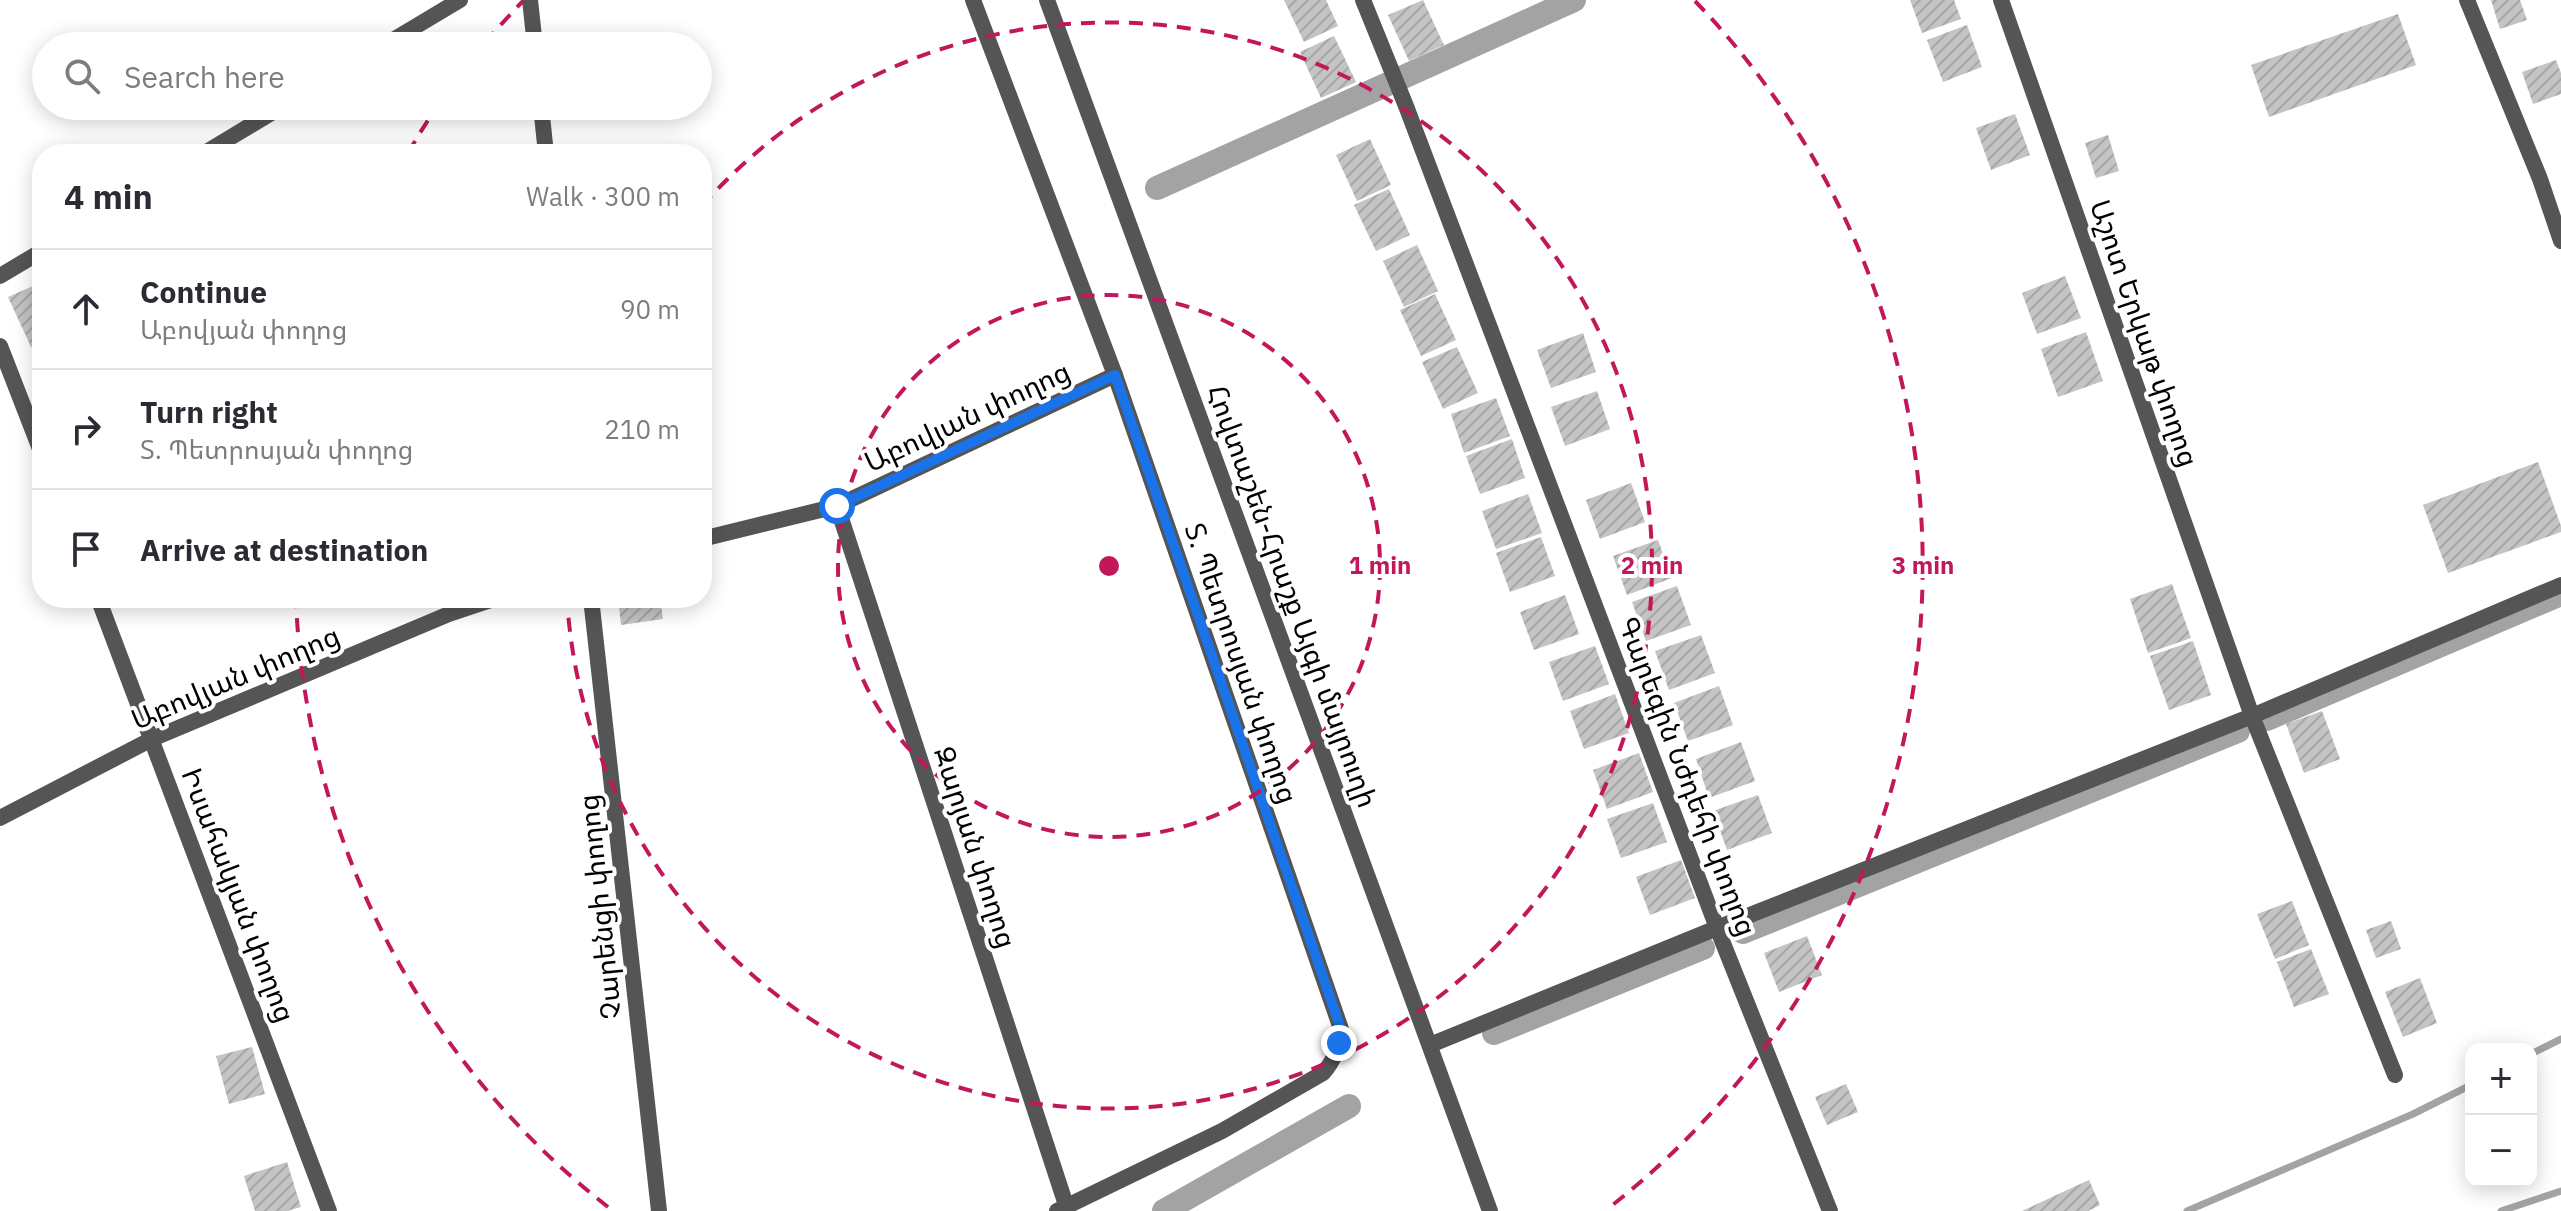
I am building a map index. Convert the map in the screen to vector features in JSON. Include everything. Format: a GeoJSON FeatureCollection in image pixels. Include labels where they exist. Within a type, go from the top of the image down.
{"type":"FeatureCollection","features":[{"type":"Feature","properties":{"kind":"street"},"geometry":{"type":"LineString","coordinates":[[406,32],[460,0]]}},
{"type":"Feature","properties":{"kind":"street"},"geometry":{"type":"LineString","coordinates":[[530,0],[533,32]]}},
{"type":"Feature","properties":{"kind":"street","name":"Տ. Պետրոսյան փողոց"},"geometry":{"type":"LineString","coordinates":[[973,0],[1115,375],[1341,1029],[1336,1053],[1323,1073],[1222,1131],[1062,1208]]}},
{"type":"Feature","properties":{"kind":"street","name":"Հովտաշեն-Հրաշք Այգի մայրուղի"},"geometry":{"type":"LineString","coordinates":[[1047,0],[1490,1211]]}},
{"type":"Feature","properties":{"kind":"street","name":"Գարեգին Նժդեհի փողոց"},"geometry":{"type":"LineString","coordinates":[[1363,0],[1717,928],[1830,1211]]}},
{"type":"Feature","properties":{"kind":"street","name":"Աշոտ Երկաթ փողոց"},"geometry":{"type":"LineString","coordinates":[[2001,0],[2252,716]]}},
{"type":"Feature","properties":{"kind":"street"},"geometry":{"type":"LineString","coordinates":[[2467,0],[2540,179],[2561,241]]}},
{"type":"Feature","properties":{"kind":"street"},"geometry":{"type":"LineString","coordinates":[[220,144],[260,120]]}},
{"type":"Feature","properties":{"kind":"street"},"geometry":{"type":"LineString","coordinates":[[542,120],[545,144]]}},
{"type":"Feature","properties":{"kind":"street"},"geometry":{"type":"LineString","coordinates":[[0,276],[32,257]]}},
{"type":"Feature","properties":{"kind":"street"},"geometry":{"type":"LineString","coordinates":[[0,346],[32,428]]}},
{"type":"Feature","properties":{"kind":"street","name":"Աբովյան փողոց"},"geometry":{"type":"LineString","coordinates":[[712,537],[837,506],[1115,375]]}},
{"type":"Feature","properties":{"kind":"street","name":"Զարյան փողոց"},"geometry":{"type":"LineString","coordinates":[[837,506],[1062,1208]]}},
{"type":"Feature","properties":{"kind":"street"},"geometry":{"type":"LineString","coordinates":[[1430,1045],[2252,716],[2561,585]]}},
{"type":"Feature","properties":{"kind":"street","name":"Իսահակյան փողոց"},"geometry":{"type":"LineString","coordinates":[[102,608],[329,1211]]}},
{"type":"Feature","properties":{"kind":"street","name":"Աբովյան փողոց"},"geometry":{"type":"LineString","coordinates":[[0,818],[152,739],[467,608]]}},
{"type":"Feature","properties":{"kind":"street","name":"Չարենցի փողոց"},"geometry":{"type":"LineString","coordinates":[[592,608],[659,1211]]}},
{"type":"Feature","properties":{"kind":"street"},"geometry":{"type":"LineString","coordinates":[[2252,716],[2395,1075]]}},
{"type":"Feature","properties":{"kind":"building"},"geometry":{"type":"Polygon","coordinates":[[[1284,0],[1326,0],[1338,26],[1304,42],[1284,0]]]}},
{"type":"Feature","properties":{"kind":"building"},"geometry":{"type":"Polygon","coordinates":[[[1423,0],[1444,45],[1409,61],[1388,15],[1423,0]]]}},
{"type":"Feature","properties":{"kind":"building"},"geometry":{"type":"Polygon","coordinates":[[[1910,0],[1954,0],[1961,19],[1922,33],[1910,0]]]}},
{"type":"Feature","properties":{"kind":"building"},"geometry":{"type":"Polygon","coordinates":[[[2491,0],[2520,0],[2527,20],[2500,29],[2491,0]]]}},
{"type":"Feature","properties":{"kind":"building"},"geometry":{"type":"Polygon","coordinates":[[[2398,14],[2416,65],[2269,117],[2251,65],[2398,14]]]}},
{"type":"Feature","properties":{"kind":"building"},"geometry":{"type":"Polygon","coordinates":[[[1967,25],[1982,67],[1943,82],[1927,40],[1967,25]]]}},
{"type":"Feature","properties":{"kind":"building"},"geometry":{"type":"Polygon","coordinates":[[[1334,36],[1356,82],[1321,98],[1300,52],[1334,36]]]}},
{"type":"Feature","properties":{"kind":"building"},"geometry":{"type":"Polygon","coordinates":[[[2556,60],[2561,73],[2561,94],[2533,104],[2522,72],[2556,60]]]}},
{"type":"Feature","properties":{"kind":"building"},"geometry":{"type":"Polygon","coordinates":[[[2015,114],[2030,155],[1991,170],[1976,128],[2015,114]]]}},
{"type":"Feature","properties":{"kind":"building"},"geometry":{"type":"Polygon","coordinates":[[[2108,135],[2119,171],[2096,178],[2085,143],[2108,135]]]}},
{"type":"Feature","properties":{"kind":"building"},"geometry":{"type":"Polygon","coordinates":[[[1370,139],[1391,185],[1357,201],[1336,155],[1370,139]]]}},
{"type":"Feature","properties":{"kind":"building"},"geometry":{"type":"Polygon","coordinates":[[[1389,189],[1410,235],[1376,251],[1354,205],[1389,189]]]}},
{"type":"Feature","properties":{"kind":"building"},"geometry":{"type":"Polygon","coordinates":[[[1417,245],[1438,291],[1404,307],[1383,261],[1417,245]]]}},
{"type":"Feature","properties":{"kind":"building"},"geometry":{"type":"Polygon","coordinates":[[[2065,276],[2081,318],[2037,334],[2022,293],[2065,276]]]}},
{"type":"Feature","properties":{"kind":"building"},"geometry":{"type":"Polygon","coordinates":[[[32,286],[32,347],[31,347],[8,297],[32,286]]]}},
{"type":"Feature","properties":{"kind":"building"},"geometry":{"type":"Polygon","coordinates":[[[1435,294],[1456,340],[1421,356],[1400,310],[1435,294]]]}},
{"type":"Feature","properties":{"kind":"building"},"geometry":{"type":"Polygon","coordinates":[[[2086,332],[2103,381],[2058,397],[2041,349],[2086,332]]]}},
{"type":"Feature","properties":{"kind":"building"},"geometry":{"type":"Polygon","coordinates":[[[1583,333],[1596,372],[1551,388],[1537,350],[1583,333]]]}},
{"type":"Feature","properties":{"kind":"building"},"geometry":{"type":"Polygon","coordinates":[[[1457,347],[1478,393],[1443,409],[1422,362],[1457,347]]]}},
{"type":"Feature","properties":{"kind":"building"},"geometry":{"type":"Polygon","coordinates":[[[1597,391],[1610,429],[1565,446],[1551,407],[1597,391]]]}},
{"type":"Feature","properties":{"kind":"building"},"geometry":{"type":"Polygon","coordinates":[[[1496,398],[1510,436],[1464,453],[1451,414],[1496,398]]]}},
{"type":"Feature","properties":{"kind":"building"},"geometry":{"type":"Polygon","coordinates":[[[1512,439],[1525,478],[1480,494],[1466,456],[1512,439]]]}},
{"type":"Feature","properties":{"kind":"building"},"geometry":{"type":"Polygon","coordinates":[[[2538,462],[2561,532],[2448,573],[2423,505],[2538,462]]]}},
{"type":"Feature","properties":{"kind":"building"},"geometry":{"type":"Polygon","coordinates":[[[1631,483],[1645,522],[1600,539],[1586,500],[1631,483]]]}},
{"type":"Feature","properties":{"kind":"building"},"geometry":{"type":"Polygon","coordinates":[[[1528,494],[1542,533],[1496,549],[1482,511],[1528,494]]]}},
{"type":"Feature","properties":{"kind":"building"},"geometry":{"type":"Polygon","coordinates":[[[1541,537],[1555,576],[1510,592],[1496,553],[1541,537]]]}},
{"type":"Feature","properties":{"kind":"building"},"geometry":{"type":"Polygon","coordinates":[[[1658,540],[1672,578],[1627,595],[1613,556],[1658,540]]]}},
{"type":"Feature","properties":{"kind":"building"},"geometry":{"type":"Polygon","coordinates":[[[2172,584],[2191,638],[2148,653],[2130,599],[2172,584]]]}},
{"type":"Feature","properties":{"kind":"building"},"geometry":{"type":"Polygon","coordinates":[[[1677,586],[1691,625],[1646,641],[1632,602],[1677,586]]]}},
{"type":"Feature","properties":{"kind":"building"},"geometry":{"type":"Polygon","coordinates":[[[1565,595],[1579,634],[1534,650],[1520,612],[1565,595]]]}},
{"type":"Feature","properties":{"kind":"building"},"geometry":{"type":"Polygon","coordinates":[[[619,608],[661,608],[663,619],[621,625],[619,608]]]}},
{"type":"Feature","properties":{"kind":"building"},"geometry":{"type":"Polygon","coordinates":[[[1701,635],[1715,673],[1669,690],[1655,651],[1701,635]]]}},
{"type":"Feature","properties":{"kind":"building"},"geometry":{"type":"Polygon","coordinates":[[[2193,641],[2211,695],[2169,710],[2150,656],[2193,641]]]}},
{"type":"Feature","properties":{"kind":"building"},"geometry":{"type":"Polygon","coordinates":[[[1595,646],[1609,684],[1563,701],[1549,662],[1595,646]]]}},
{"type":"Feature","properties":{"kind":"building"},"geometry":{"type":"Polygon","coordinates":[[[1719,686],[1733,725],[1688,741],[1674,703],[1719,686]]]}},
{"type":"Feature","properties":{"kind":"building"},"geometry":{"type":"Polygon","coordinates":[[[1615,694],[1629,733],[1584,749],[1570,711],[1615,694]]]}},
{"type":"Feature","properties":{"kind":"building"},"geometry":{"type":"Polygon","coordinates":[[[2322,711],[2340,759],[2304,773],[2286,724],[2322,711]]]}},
{"type":"Feature","properties":{"kind":"building"},"geometry":{"type":"Polygon","coordinates":[[[1741,742],[1755,781],[1709,798],[1696,759],[1741,742]]]}},
{"type":"Feature","properties":{"kind":"building"},"geometry":{"type":"Polygon","coordinates":[[[1639,753],[1653,792],[1607,809],[1593,770],[1639,753]]]}},
{"type":"Feature","properties":{"kind":"building"},"geometry":{"type":"Polygon","coordinates":[[[1758,795],[1772,833],[1727,850],[1713,811],[1758,795]]]}},
{"type":"Feature","properties":{"kind":"building"},"geometry":{"type":"Polygon","coordinates":[[[1653,803],[1667,842],[1621,858],[1607,819],[1653,803]]]}},
{"type":"Feature","properties":{"kind":"building"},"geometry":{"type":"Polygon","coordinates":[[[1681,860],[1695,898],[1650,915],[1636,877],[1681,860]]]}},
{"type":"Feature","properties":{"kind":"building"},"geometry":{"type":"Polygon","coordinates":[[[2292,901],[2309,945],[2275,959],[2257,914],[2292,901]]]}},
{"type":"Feature","properties":{"kind":"building"},"geometry":{"type":"Polygon","coordinates":[[[2391,921],[2401,949],[2376,958],[2366,930],[2391,921]]]}},
{"type":"Feature","properties":{"kind":"building"},"geometry":{"type":"Polygon","coordinates":[[[1807,936],[1822,975],[1779,992],[1764,953],[1807,936]]]}},
{"type":"Feature","properties":{"kind":"building"},"geometry":{"type":"Polygon","coordinates":[[[2311,949],[2329,994],[2294,1007],[2277,962],[2311,949]]]}},
{"type":"Feature","properties":{"kind":"building"},"geometry":{"type":"Polygon","coordinates":[[[2420,978],[2437,1023],[2403,1037],[2385,992],[2420,978]]]}},
{"type":"Feature","properties":{"kind":"building"},"geometry":{"type":"Polygon","coordinates":[[[252,1047],[265,1094],[229,1104],[216,1056],[252,1047]]]}},
{"type":"Feature","properties":{"kind":"building"},"geometry":{"type":"Polygon","coordinates":[[[1846,1084],[1858,1112],[1827,1125],[1815,1097],[1846,1084]]]}},
{"type":"Feature","properties":{"kind":"building"},"geometry":{"type":"Polygon","coordinates":[[[287,1162],[301,1207],[287,1211],[255,1211],[244,1176],[287,1162]]]}},
{"type":"Feature","properties":{"kind":"building"},"geometry":{"type":"Polygon","coordinates":[[[2089,1180],[2100,1205],[2088,1211],[2022,1211],[2089,1180]]]}},
{"type":"Feature","properties":{"kind":"waterway"},"geometry":{"type":"LineString","coordinates":[[1157,188],[1574,0]]}},
{"type":"Feature","properties":{"kind":"waterway"},"geometry":{"type":"LineString","coordinates":[[2267,719],[2561,594]]}},
{"type":"Feature","properties":{"kind":"waterway"},"geometry":{"type":"LineString","coordinates":[[1743,932],[2238,731]]}},
{"type":"Feature","properties":{"kind":"waterway"},"geometry":{"type":"LineString","coordinates":[[1494,1033],[1703,948]]}},
{"type":"Feature","properties":{"kind":"waterway"},"geometry":{"type":"LineString","coordinates":[[2537,1051],[2561,1039]]}},
{"type":"Feature","properties":{"kind":"waterway"},"geometry":{"type":"LineString","coordinates":[[2187,1211],[2413,1114],[2465,1088]]}},
{"type":"Feature","properties":{"kind":"waterway"},"geometry":{"type":"LineString","coordinates":[[1164,1211],[1349,1106]]}},
{"type":"Feature","properties":{"kind":"waterway"},"geometry":{"type":"LineString","coordinates":[[2501,1211],[2561,1191]]}},
{"type":"Feature","properties":{"kind":"route"},"geometry":{"type":"LineString","coordinates":[[837,506],[1115,375],[1341,1029],[1339,1043]]}}]}
